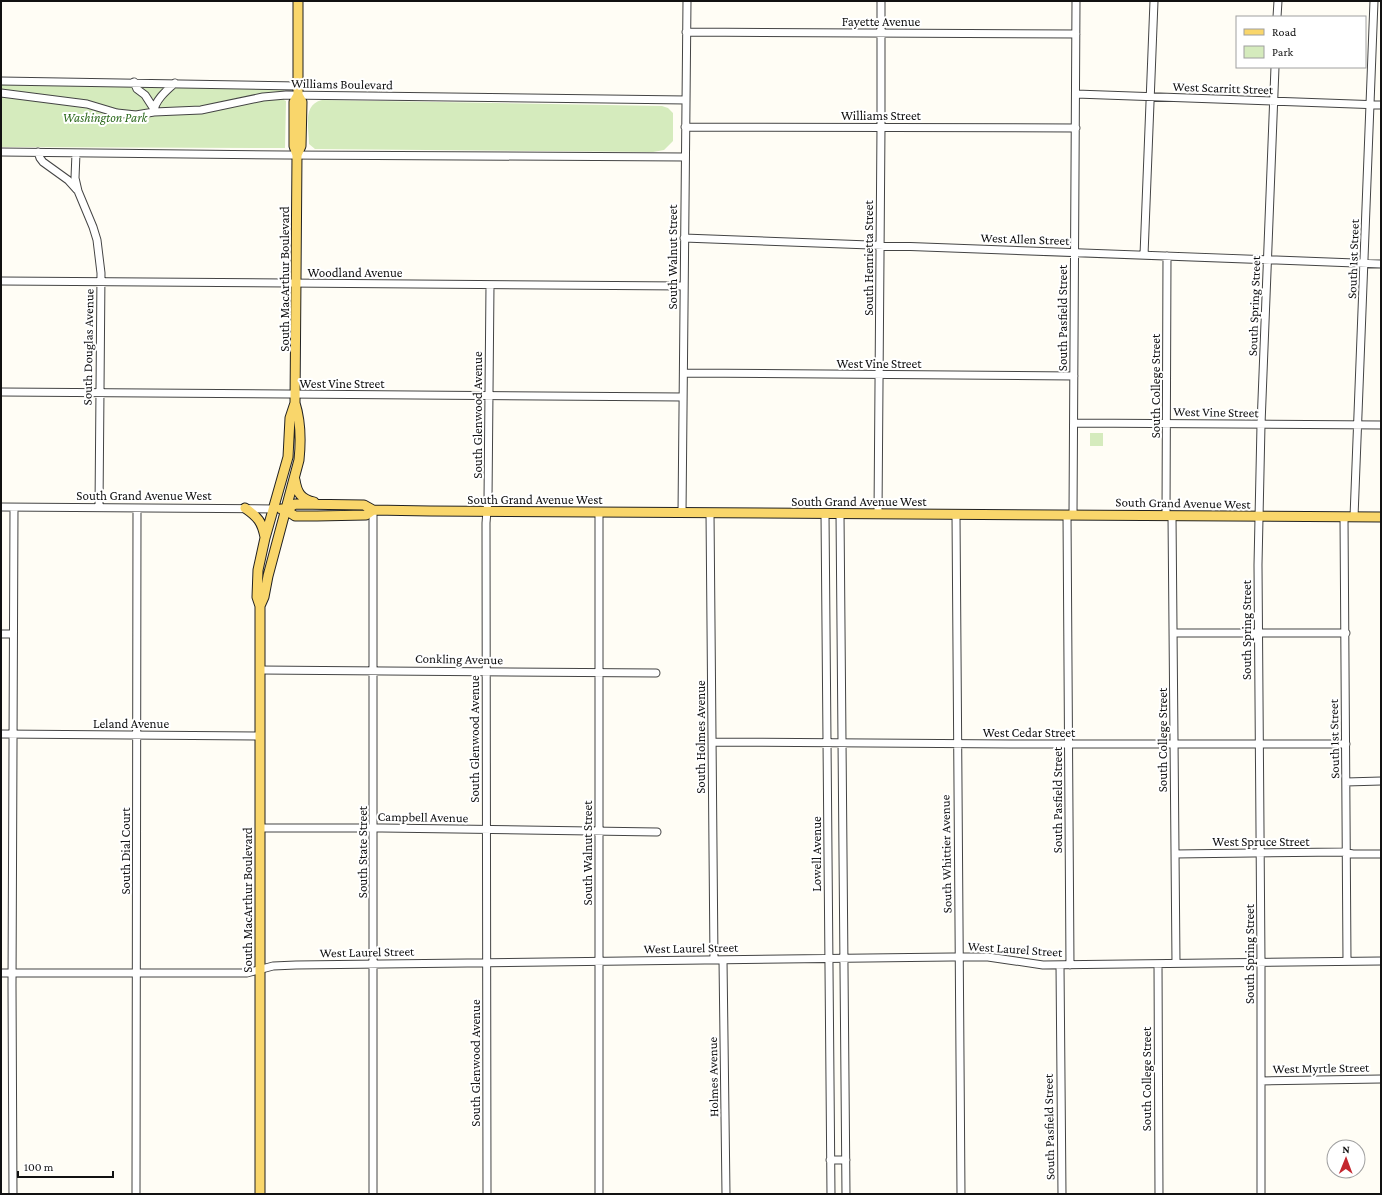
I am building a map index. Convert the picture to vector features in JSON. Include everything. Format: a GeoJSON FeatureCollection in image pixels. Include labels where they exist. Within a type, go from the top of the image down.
{"type":"FeatureCollection","features":[{"type":"Feature","properties":{"kind":"main road","name":"South MacArthur Boulevard"},"geometry":{"type":"LineString","coordinates":[[260,606],[264,596],[299,460],[300,418],[296,399],[297,155],[301,146],[302,102],[298,90],[298,1]]}},
{"type":"Feature","properties":{"kind":"main road","name":"South MacArthur Boulevard"},"geometry":{"type":"LineString","coordinates":[[260,1194],[260,606],[257,597],[257,582],[265,538],[288,457],[290,418],[296,399]]}},
{"type":"Feature","properties":{"kind":"main road"},"geometry":{"type":"LineString","coordinates":[[295,478],[300,496],[307,501],[326,505]]}},
{"type":"Feature","properties":{"kind":"main road","name":"South Grand Avenue West"},"geometry":{"type":"LineString","coordinates":[[286,510],[295,504],[364,505],[374,510],[1381,517]]}},
{"type":"Feature","properties":{"kind":"main road"},"geometry":{"type":"LineString","coordinates":[[245,508],[261,523],[265,538]]}},
{"type":"Feature","properties":{"kind":"main road","name":"South Grand Avenue West"},"geometry":{"type":"LineString","coordinates":[[274,509],[286,510],[295,516],[366,515],[374,510]]}},
{"type":"Feature","properties":{"kind":"street","name":"South Walnut Street"},"geometry":{"type":"LineString","coordinates":[[682,513],[687,1]]}},
{"type":"Feature","properties":{"kind":"street","name":"South Henrietta Street"},"geometry":{"type":"LineString","coordinates":[[878,514],[881,1]]}},
{"type":"Feature","properties":{"kind":"street","name":"South Pasfield Street"},"geometry":{"type":"LineString","coordinates":[[1070,965],[1068,743],[1070,515],[1074,423],[1076,1]]}},
{"type":"Feature","properties":{"kind":"street"},"geometry":{"type":"LineString","coordinates":[[1144,255],[1154,1]]}},
{"type":"Feature","properties":{"kind":"street"},"geometry":{"type":"LineString","coordinates":[[1277,16],[1278,1]]}},
{"type":"Feature","properties":{"kind":"street","name":"South 1st Street"},"geometry":{"type":"LineString","coordinates":[[1354,517],[1374,1]]}},
{"type":"Feature","properties":{"kind":"street","name":"Fayette Avenue"},"geometry":{"type":"LineString","coordinates":[[686,32],[1076,34]]}},
{"type":"Feature","properties":{"kind":"street","name":"South Spring Street"},"geometry":{"type":"LineString","coordinates":[[1261,1194],[1261,962],[1258,633],[1259,517],[1261,425],[1275,68]]}},
{"type":"Feature","properties":{"kind":"street","name":"Williams Boulevard"},"geometry":{"type":"LineString","coordinates":[[1,81],[175,83],[298,90],[686,100]]}},
{"type":"Feature","properties":{"kind":"street"},"geometry":{"type":"LineString","coordinates":[[134,82],[137,89],[145,95],[154,111]]}},
{"type":"Feature","properties":{"kind":"street"},"geometry":{"type":"LineString","coordinates":[[154,111],[162,94],[175,83]]}},
{"type":"Feature","properties":{"kind":"street","name":"Williams Boulevard"},"geometry":{"type":"LineString","coordinates":[[1,93],[87,104],[117,113],[136,115],[154,111],[200,110],[298,90]]}},
{"type":"Feature","properties":{"kind":"street","name":"West Scarritt Street"},"geometry":{"type":"LineString","coordinates":[[1076,94],[1381,105]]}},
{"type":"Feature","properties":{"kind":"street","name":"Williams Street"},"geometry":{"type":"LineString","coordinates":[[686,127],[1076,128]]}},
{"type":"Feature","properties":{"kind":"street"},"geometry":{"type":"LineString","coordinates":[[1,152],[685,157]]}},
{"type":"Feature","properties":{"kind":"street","name":"South Douglas Avenue"},"geometry":{"type":"LineString","coordinates":[[38,152],[40,158],[68,180],[78,191]]}},
{"type":"Feature","properties":{"kind":"street","name":"South Douglas Avenue"},"geometry":{"type":"LineString","coordinates":[[76,153],[75,178],[78,191],[97,240],[101,282],[99,507]]}},
{"type":"Feature","properties":{"kind":"street","name":"West Allen Street"},"geometry":{"type":"LineString","coordinates":[[684,238],[1381,264]]}},
{"type":"Feature","properties":{"kind":"street","name":"South College Street"},"geometry":{"type":"LineString","coordinates":[[1167,256],[1166,423],[1173,633],[1176,964]]}},
{"type":"Feature","properties":{"kind":"street","name":"Woodland Avenue"},"geometry":{"type":"LineString","coordinates":[[1,281],[684,286]]}},
{"type":"Feature","properties":{"kind":"street","name":"South Glenwood Avenue"},"geometry":{"type":"LineString","coordinates":[[486,1194],[486,671],[490,284]]}},
{"type":"Feature","properties":{"kind":"street","name":"West Vine Street"},"geometry":{"type":"LineString","coordinates":[[684,373],[1074,376]]}},
{"type":"Feature","properties":{"kind":"street","name":"West Vine Street"},"geometry":{"type":"LineString","coordinates":[[1,392],[99,393],[296,399],[489,396],[683,397]]}},
{"type":"Feature","properties":{"kind":"street","name":"West Vine Street"},"geometry":{"type":"LineString","coordinates":[[1074,423],[1381,425]]}},
{"type":"Feature","properties":{"kind":"street","name":"South Grand Avenue West"},"geometry":{"type":"LineString","coordinates":[[1,508],[99,507],[274,509]]}},
{"type":"Feature","properties":{"kind":"street"},"geometry":{"type":"LineString","coordinates":[[13,1194],[14,508]]}},
{"type":"Feature","properties":{"kind":"street","name":"South Dial Court"},"geometry":{"type":"LineString","coordinates":[[136,1194],[137,508]]}},
{"type":"Feature","properties":{"kind":"street","name":"South State Street"},"geometry":{"type":"LineString","coordinates":[[373,1194],[374,510]]}},
{"type":"Feature","properties":{"kind":"street","name":"South Walnut Street"},"geometry":{"type":"LineString","coordinates":[[599,512],[599,1194]]}},
{"type":"Feature","properties":{"kind":"street","name":"South Holmes Avenue"},"geometry":{"type":"LineString","coordinates":[[710,513],[714,960]]}},
{"type":"Feature","properties":{"kind":"street","name":"Lowell Avenue"},"geometry":{"type":"LineString","coordinates":[[825,514],[831,1194]]}},
{"type":"Feature","properties":{"kind":"street","name":"Lowell Avenue"},"geometry":{"type":"LineString","coordinates":[[840,514],[846,1194]]}},
{"type":"Feature","properties":{"kind":"street","name":"South Whittier Avenue"},"geometry":{"type":"LineString","coordinates":[[956,514],[958,957],[961,1194]]}},
{"type":"Feature","properties":{"kind":"street","name":"South 1st Street"},"geometry":{"type":"LineString","coordinates":[[1344,517],[1348,961]]}},
{"type":"Feature","properties":{"kind":"street"},"geometry":{"type":"LineString","coordinates":[[1173,633],[1346,633]]}},
{"type":"Feature","properties":{"kind":"street"},"geometry":{"type":"LineString","coordinates":[[1,634],[13,634]]}},
{"type":"Feature","properties":{"kind":"street","name":"Conkling Avenue"},"geometry":{"type":"LineString","coordinates":[[260,670],[656,672]]}},
{"type":"Feature","properties":{"kind":"street","name":"Leland Avenue"},"geometry":{"type":"LineString","coordinates":[[1,734],[260,736]]}},
{"type":"Feature","properties":{"kind":"street","name":"West Cedar Street"},"geometry":{"type":"LineString","coordinates":[[712,742],[957,744],[1346,744]]}},
{"type":"Feature","properties":{"kind":"street"},"geometry":{"type":"LineString","coordinates":[[1346,782],[1381,781]]}},
{"type":"Feature","properties":{"kind":"street","name":"Campbell Avenue"},"geometry":{"type":"LineString","coordinates":[[260,828],[657,832]]}},
{"type":"Feature","properties":{"kind":"street","name":"West Spruce Street"},"geometry":{"type":"LineString","coordinates":[[1175,854],[1381,854]]}},
{"type":"Feature","properties":{"kind":"street","name":"West Laurel Street"},"geometry":{"type":"LineString","coordinates":[[1,973],[247,973],[273,966],[828,958],[988,957],[1033,964],[1060,965],[1381,961]]}},
{"type":"Feature","properties":{"kind":"street","name":"Holmes Avenue"},"geometry":{"type":"LineString","coordinates":[[723,960],[726,1194]]}},
{"type":"Feature","properties":{"kind":"street","name":"South College Street"},"geometry":{"type":"LineString","coordinates":[[1158,964],[1159,1194]]}},
{"type":"Feature","properties":{"kind":"street","name":"South Pasfield Street"},"geometry":{"type":"LineString","coordinates":[[1060,965],[1062,1194]]}},
{"type":"Feature","properties":{"kind":"street","name":"West Myrtle Street"},"geometry":{"type":"LineString","coordinates":[[1261,1081],[1381,1079]]}},
{"type":"Feature","properties":{"kind":"street"},"geometry":{"type":"LineString","coordinates":[[830,1160],[846,1160]]}},
{"type":"Feature","properties":{"kind":"green space","name":"Washington Park"},"geometry":{"type":"Polygon","coordinates":[[[1,85],[284,89],[284,100],[286,101],[285,148],[1,147],[1,85]]]}},
{"type":"Feature","properties":{"kind":"green space"},"geometry":{"type":"Polygon","coordinates":[[[322,100],[662,106],[668,108],[673,113],[673,141],[664,150],[653,152],[315,149],[309,144],[308,118],[312,107],[322,100]]]}},
{"type":"Feature","properties":{"kind":"green space"},"geometry":{"type":"Polygon","coordinates":[[[1090,433],[1103,433],[1103,446],[1090,446],[1090,433]]]}}]}
